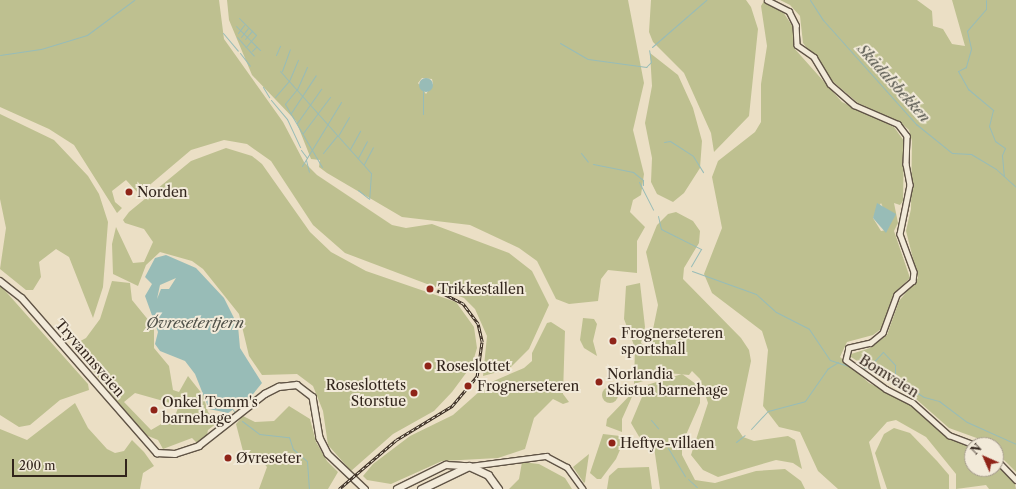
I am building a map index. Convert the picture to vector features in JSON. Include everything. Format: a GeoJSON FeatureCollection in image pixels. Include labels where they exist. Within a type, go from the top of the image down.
{"type":"FeatureCollection","features":[{"type":"Feature","properties":{"kind":"main road"},"geometry":{"type":"LineString","coordinates":[[422,489],[469,466],[488,475],[498,489]]}},
{"type":"Feature","properties":{"kind":"street","name":"Bomveien"},"geometry":{"type":"LineString","coordinates":[[767,0],[789,10],[796,25],[797,45],[814,57],[830,84],[854,105],[898,124],[907,136],[906,164],[910,185],[900,234],[913,270],[913,280],[897,295],[886,330],[871,343],[849,348],[846,360],[886,389],[912,402],[949,435],[964,441]]}},
{"type":"Feature","properties":{"kind":"street","name":"Tryvannsveien"},"geometry":{"type":"LineString","coordinates":[[0,281],[22,298],[159,454],[176,454],[199,446],[265,394],[279,387],[297,385],[313,397],[320,438],[328,454],[365,489]]}},
{"type":"Feature","properties":{"kind":"street"},"geometry":{"type":"LineString","coordinates":[[397,489],[446,466],[469,466],[546,456],[568,467],[583,489]]}},
{"type":"Feature","properties":{"kind":"street"},"geometry":{"type":"LineString","coordinates":[[1004,467],[1016,480]]}},
{"type":"Feature","properties":{"kind":"green space"},"geometry":{"type":"Polygon","coordinates":[[[0,0],[219,0],[224,39],[283,122],[304,162],[317,175],[392,225],[406,228],[432,224],[509,253],[532,271],[549,305],[529,349],[509,369],[483,376],[487,336],[475,309],[464,298],[345,253],[313,225],[271,161],[247,144],[224,140],[191,150],[139,194],[126,180],[112,191],[115,202],[122,208],[117,213],[74,145],[49,129],[0,107],[0,0]]]}},
{"type":"Feature","properties":{"kind":"green space"},"geometry":{"type":"Polygon","coordinates":[[[227,0],[628,0],[644,83],[633,130],[644,174],[641,195],[633,200],[630,212],[645,227],[637,241],[637,273],[608,270],[601,279],[598,301],[569,304],[556,299],[537,261],[519,248],[470,225],[402,217],[327,173],[319,167],[320,160],[311,159],[296,121],[252,75],[229,20],[227,0]],[[422,78],[418,83],[426,94],[433,84],[432,79],[422,78]]]}},
{"type":"Feature","properties":{"kind":"green space"},"geometry":{"type":"Polygon","coordinates":[[[651,0],[746,0],[751,7],[758,29],[749,116],[714,152],[711,133],[684,73],[653,42],[649,32],[651,0]]]}},
{"type":"Feature","properties":{"kind":"green space"},"geometry":{"type":"Polygon","coordinates":[[[780,0],[917,0],[932,11],[933,26],[943,29],[952,44],[965,46],[952,0],[1016,0],[1016,472],[1004,460],[1004,437],[974,437],[949,428],[916,399],[848,355],[870,348],[887,335],[899,301],[918,278],[906,231],[911,209],[912,141],[909,130],[900,122],[858,103],[830,79],[803,43],[800,16],[790,5],[780,0]]]}},
{"type":"Feature","properties":{"kind":"green space"},"geometry":{"type":"Polygon","coordinates":[[[764,1],[783,12],[793,27],[794,48],[842,102],[894,127],[904,141],[903,201],[900,205],[894,203],[898,223],[894,231],[910,278],[894,293],[881,329],[873,335],[847,342],[840,357],[869,383],[907,402],[941,432],[964,442],[964,477],[1004,477],[1004,470],[1014,480],[1016,489],[989,489],[986,485],[956,489],[956,474],[926,437],[896,420],[887,422],[869,442],[881,489],[838,489],[818,471],[800,432],[779,427],[763,406],[768,350],[762,331],[712,293],[704,274],[722,228],[712,177],[718,161],[755,132],[761,122],[761,84],[767,46],[761,6],[764,1]],[[881,203],[873,218],[881,231],[887,230],[889,221],[881,203]]]}},
{"type":"Feature","properties":{"kind":"green space"},"geometry":{"type":"Polygon","coordinates":[[[650,53],[678,75],[693,108],[702,141],[700,168],[684,193],[673,202],[657,194],[651,182],[652,158],[645,123],[652,86],[650,53]]]}},
{"type":"Feature","properties":{"kind":"green space"},"geometry":{"type":"Polygon","coordinates":[[[0,114],[54,140],[88,176],[99,194],[108,222],[103,287],[93,318],[69,257],[56,249],[39,262],[41,277],[33,290],[26,290],[0,269],[6,228],[0,199],[0,114]]]}},
{"type":"Feature","properties":{"kind":"green space"},"geometry":{"type":"Polygon","coordinates":[[[226,148],[252,156],[262,164],[310,232],[331,252],[366,271],[456,302],[474,327],[477,348],[472,365],[452,392],[434,411],[393,434],[351,471],[328,445],[323,411],[313,386],[297,374],[262,375],[249,356],[239,314],[203,269],[192,261],[160,252],[146,265],[138,286],[113,274],[112,244],[116,227],[133,263],[144,262],[153,242],[144,229],[125,223],[123,220],[129,212],[191,161],[226,148]]]}},
{"type":"Feature","properties":{"kind":"green space"},"geometry":{"type":"Polygon","coordinates":[[[676,212],[693,221],[700,231],[699,243],[684,268],[683,279],[741,338],[749,350],[751,361],[737,428],[743,437],[754,441],[788,436],[795,440],[802,469],[793,463],[776,460],[718,477],[703,470],[691,455],[708,403],[700,379],[692,371],[689,375],[668,373],[634,384],[635,348],[624,319],[626,286],[640,283],[645,327],[641,343],[655,355],[651,339],[658,305],[646,252],[657,225],[668,214],[676,212]]]}},
{"type":"Feature","properties":{"kind":"green space"},"geometry":{"type":"Polygon","coordinates":[[[112,281],[130,283],[132,300],[154,327],[154,348],[169,366],[173,390],[179,392],[188,376],[203,395],[208,412],[217,423],[208,430],[206,439],[198,444],[192,438],[163,449],[158,440],[143,434],[73,345],[86,338],[100,319],[112,281]],[[135,393],[124,402],[151,430],[175,416],[178,408],[174,404],[135,393]]]}},
{"type":"Feature","properties":{"kind":"green space"},"geometry":{"type":"Polygon","coordinates":[[[0,285],[88,384],[89,390],[60,400],[30,425],[19,427],[0,415],[0,285]]]}},
{"type":"Feature","properties":{"kind":"green space"},"geometry":{"type":"Polygon","coordinates":[[[583,318],[594,319],[597,324],[593,341],[597,356],[584,348],[580,340],[583,318]]]}},
{"type":"Feature","properties":{"kind":"green space"},"geometry":{"type":"Polygon","coordinates":[[[551,322],[565,331],[563,394],[569,402],[563,404],[553,399],[534,418],[525,449],[498,458],[442,461],[391,484],[367,480],[363,476],[373,464],[410,436],[453,415],[489,383],[524,368],[532,361],[532,353],[547,323],[551,322]]]}},
{"type":"Feature","properties":{"kind":"green space"},"geometry":{"type":"Polygon","coordinates":[[[682,374],[696,384],[700,393],[700,403],[682,444],[682,455],[695,480],[715,483],[756,471],[785,469],[801,481],[805,489],[660,489],[654,447],[647,435],[644,441],[641,440],[631,423],[647,385],[682,374]]]}},
{"type":"Feature","properties":{"kind":"green space"},"geometry":{"type":"Polygon","coordinates":[[[610,387],[616,389],[618,395],[616,401],[610,403],[604,401],[602,395],[604,389],[610,387]]]}},
{"type":"Feature","properties":{"kind":"green space"},"geometry":{"type":"Polygon","coordinates":[[[635,390],[622,419],[622,432],[606,426],[607,419],[635,390]]]}},
{"type":"Feature","properties":{"kind":"green space"},"geometry":{"type":"Polygon","coordinates":[[[75,403],[88,428],[107,449],[115,453],[124,451],[132,440],[144,452],[154,466],[143,473],[140,489],[0,489],[0,429],[27,440],[75,403]]]}},
{"type":"Feature","properties":{"kind":"green space"},"geometry":{"type":"Polygon","coordinates":[[[289,406],[310,419],[316,442],[327,461],[338,472],[328,489],[259,489],[267,467],[261,460],[252,460],[244,455],[236,424],[243,416],[255,422],[274,421],[289,406]]]}},
{"type":"Feature","properties":{"kind":"green space"},"geometry":{"type":"Polygon","coordinates":[[[894,428],[910,433],[937,461],[949,475],[949,489],[887,489],[875,453],[884,434],[894,428]]]}},
{"type":"Feature","properties":{"kind":"green space"},"geometry":{"type":"Polygon","coordinates":[[[603,434],[620,436],[623,443],[616,459],[601,479],[597,479],[590,473],[603,434]]]}},
{"type":"Feature","properties":{"kind":"green space"},"geometry":{"type":"Polygon","coordinates":[[[589,454],[585,482],[584,483],[573,467],[589,454]]]}},
{"type":"Feature","properties":{"kind":"green space"},"geometry":{"type":"Polygon","coordinates":[[[522,462],[539,464],[565,478],[572,489],[509,489],[519,479],[522,462]]]}},
{"type":"Feature","properties":{"kind":"green space"},"geometry":{"type":"Polygon","coordinates":[[[649,467],[652,489],[607,489],[609,476],[618,468],[649,467]]]}},
{"type":"Feature","properties":{"kind":"water"},"geometry":{"type":"Polygon","coordinates":[[[423,78],[429,78],[433,82],[433,88],[429,92],[423,92],[419,88],[419,82],[423,78]]]}},
{"type":"Feature","properties":{"kind":"water"},"geometry":{"type":"Polygon","coordinates":[[[877,203],[896,214],[886,233],[873,218],[877,203]]]}},
{"type":"Feature","properties":{"kind":"water","name":"Øvresetertjern"},"geometry":{"type":"Polygon","coordinates":[[[166,255],[196,268],[224,298],[238,326],[240,348],[262,383],[249,399],[228,413],[209,409],[195,374],[185,361],[160,351],[155,344],[158,332],[145,296],[152,284],[145,277],[155,258],[166,255]],[[176,278],[160,285],[157,299],[161,289],[169,289],[176,278]]]}},
{"type":"Feature","properties":{"kind":"waterway"},"geometry":{"type":"LineString","coordinates":[[0,55],[41,49],[87,35],[134,0]]}},
{"type":"Feature","properties":{"kind":"waterway"},"geometry":{"type":"LineString","coordinates":[[652,47],[706,0]]}},
{"type":"Feature","properties":{"kind":"waterway","name":"Skådalsbekken"},"geometry":{"type":"LineString","coordinates":[[810,0],[823,20],[916,124],[952,153],[971,154],[996,169],[1016,187]]}},
{"type":"Feature","properties":{"kind":"waterway"},"geometry":{"type":"LineString","coordinates":[[986,0],[986,9],[967,31],[971,49],[966,67],[958,71],[968,89],[993,110],[989,126],[995,141],[1005,148],[1002,155],[1004,176]]}},
{"type":"Feature","properties":{"kind":"waterway"},"geometry":{"type":"LineString","coordinates":[[239,18],[256,35],[246,47]]}},
{"type":"Feature","properties":{"kind":"waterway"},"geometry":{"type":"LineString","coordinates":[[238,33],[244,25]]}},
{"type":"Feature","properties":{"kind":"waterway"},"geometry":{"type":"LineString","coordinates":[[236,26],[260,50]]}},
{"type":"Feature","properties":{"kind":"waterway"},"geometry":{"type":"LineString","coordinates":[[241,37],[248,28]]}},
{"type":"Feature","properties":{"kind":"waterway"},"geometry":{"type":"LineString","coordinates":[[245,39],[252,31]]}},
{"type":"Feature","properties":{"kind":"waterway"},"geometry":{"type":"LineString","coordinates":[[223,33],[238,51]]}},
{"type":"Feature","properties":{"kind":"waterway"},"geometry":{"type":"LineString","coordinates":[[237,37],[254,56]]}},
{"type":"Feature","properties":{"kind":"waterway"},"geometry":{"type":"LineString","coordinates":[[560,43],[588,59],[646,67],[651,62],[649,50]]}},
{"type":"Feature","properties":{"kind":"waterway"},"geometry":{"type":"LineString","coordinates":[[276,55],[280,46]]}},
{"type":"Feature","properties":{"kind":"waterway"},"geometry":{"type":"LineString","coordinates":[[252,51],[256,47]]}},
{"type":"Feature","properties":{"kind":"waterway"},"geometry":{"type":"LineString","coordinates":[[282,71],[290,49]]}},
{"type":"Feature","properties":{"kind":"waterway"},"geometry":{"type":"LineString","coordinates":[[240,53],[250,66]]}},
{"type":"Feature","properties":{"kind":"waterway"},"geometry":{"type":"LineString","coordinates":[[275,97],[289,81],[298,60]]}},
{"type":"Feature","properties":{"kind":"waterway"},"geometry":{"type":"LineString","coordinates":[[307,67],[297,89],[285,104],[322,167]]}},
{"type":"Feature","properties":{"kind":"waterway"},"geometry":{"type":"LineString","coordinates":[[280,71],[371,173],[369,199]]}},
{"type":"Feature","properties":{"kind":"waterway"},"geometry":{"type":"LineString","coordinates":[[291,113],[316,75]]}},
{"type":"Feature","properties":{"kind":"waterway"},"geometry":{"type":"LineString","coordinates":[[263,87],[269,97]]}},
{"type":"Feature","properties":{"kind":"waterway"},"geometry":{"type":"LineString","coordinates":[[297,123],[321,89]]}},
{"type":"Feature","properties":{"kind":"waterway"},"geometry":{"type":"LineString","coordinates":[[423,91],[423,114]]}},
{"type":"Feature","properties":{"kind":"waterway"},"geometry":{"type":"LineString","coordinates":[[303,133],[330,97]]}},
{"type":"Feature","properties":{"kind":"waterway"},"geometry":{"type":"LineString","coordinates":[[271,100],[287,119],[300,147]]}},
{"type":"Feature","properties":{"kind":"waterway"},"geometry":{"type":"LineString","coordinates":[[302,166],[341,102]]}},
{"type":"Feature","properties":{"kind":"waterway"},"geometry":{"type":"LineString","coordinates":[[338,136],[349,117]]}},
{"type":"Feature","properties":{"kind":"waterway"},"geometry":{"type":"LineString","coordinates":[[350,149],[360,131]]}},
{"type":"Feature","properties":{"kind":"waterway"},"geometry":{"type":"LineString","coordinates":[[323,153],[337,136]]}},
{"type":"Feature","properties":{"kind":"waterway"},"geometry":{"type":"LineString","coordinates":[[358,158],[367,141]]}},
{"type":"Feature","properties":{"kind":"waterway"},"geometry":{"type":"LineString","coordinates":[[664,142],[670,141],[693,156],[703,172]]}},
{"type":"Feature","properties":{"kind":"waterway"},"geometry":{"type":"LineString","coordinates":[[364,164],[373,147]]}},
{"type":"Feature","properties":{"kind":"waterway"},"geometry":{"type":"LineString","coordinates":[[301,150],[307,158]]}},
{"type":"Feature","properties":{"kind":"waterway"},"geometry":{"type":"LineString","coordinates":[[581,153],[588,162]]}},
{"type":"Feature","properties":{"kind":"waterway"},"geometry":{"type":"LineString","coordinates":[[306,160],[309,172]]}},
{"type":"Feature","properties":{"kind":"waterway"},"geometry":{"type":"LineString","coordinates":[[593,164],[633,172],[643,180],[643,185]]}},
{"type":"Feature","properties":{"kind":"waterway"},"geometry":{"type":"LineString","coordinates":[[639,182],[653,210]]}},
{"type":"Feature","properties":{"kind":"waterway"},"geometry":{"type":"LineString","coordinates":[[358,190],[368,198]]}},
{"type":"Feature","properties":{"kind":"waterway"},"geometry":{"type":"LineString","coordinates":[[658,216],[661,229],[701,249],[691,266]]}},
{"type":"Feature","properties":{"kind":"waterway"},"geometry":{"type":"LineString","coordinates":[[692,271],[756,294],[776,312],[809,329],[830,360],[849,366]]}},
{"type":"Feature","properties":{"kind":"waterway"},"geometry":{"type":"LineString","coordinates":[[858,367],[868,368],[883,352],[895,365],[895,379],[924,397],[939,401],[967,422],[1016,444]]}},
{"type":"Feature","properties":{"kind":"waterway"},"geometry":{"type":"LineString","coordinates":[[751,429],[768,411],[805,401],[827,369],[838,362]]}},
{"type":"Feature","properties":{"kind":"waterway"},"geometry":{"type":"LineString","coordinates":[[233,410],[237,414]]}},
{"type":"Feature","properties":{"kind":"waterway"},"geometry":{"type":"LineString","coordinates":[[651,420],[658,428]]}},
{"type":"Feature","properties":{"kind":"waterway"},"geometry":{"type":"LineString","coordinates":[[242,421],[259,434],[289,437],[293,449],[307,461],[309,489]]}},
{"type":"Feature","properties":{"kind":"waterway"},"geometry":{"type":"LineString","coordinates":[[736,442],[745,435]]}},
{"type":"Feature","properties":{"kind":"waterway"},"geometry":{"type":"LineString","coordinates":[[668,448],[685,476]]}},
{"type":"Feature","properties":{"kind":"waterway"},"geometry":{"type":"LineString","coordinates":[[688,479],[697,487]]}},
{"type":"Feature","properties":{"kind":"railway"},"geometry":{"type":"LineString","coordinates":[[339,489],[396,440],[452,406],[477,376],[482,342],[478,324],[463,304],[437,291]]}},
{"type":"Feature","properties":{"kind":"place","name":"Norden"},"geometry":{"type":"Point","coordinates":[129,192]}},
{"type":"Feature","properties":{"kind":"place","name":"Trikkestallen"},"geometry":{"type":"Point","coordinates":[430,289]}},
{"type":"Feature","properties":{"kind":"place","name":"Frognerseteren sportshall"},"geometry":{"type":"Point","coordinates":[613,341]}},
{"type":"Feature","properties":{"kind":"place","name":"Roseslottet"},"geometry":{"type":"Point","coordinates":[428,366]}},
{"type":"Feature","properties":{"kind":"place","name":"Norlandia Skistua barnehage"},"geometry":{"type":"Point","coordinates":[599,382]}},
{"type":"Feature","properties":{"kind":"place","name":"Frognerseteren"},"geometry":{"type":"Point","coordinates":[468,386]}},
{"type":"Feature","properties":{"kind":"place","name":"Roseslottets Storstue"},"geometry":{"type":"Point","coordinates":[414,393]}},
{"type":"Feature","properties":{"kind":"place","name":"Onkel Tomm's barnehage"},"geometry":{"type":"Point","coordinates":[154,410]}},
{"type":"Feature","properties":{"kind":"place","name":"Heftye-villaen"},"geometry":{"type":"Point","coordinates":[612,443]}},
{"type":"Feature","properties":{"kind":"place","name":"Øvreseter"},"geometry":{"type":"Point","coordinates":[228,458]}}]}
